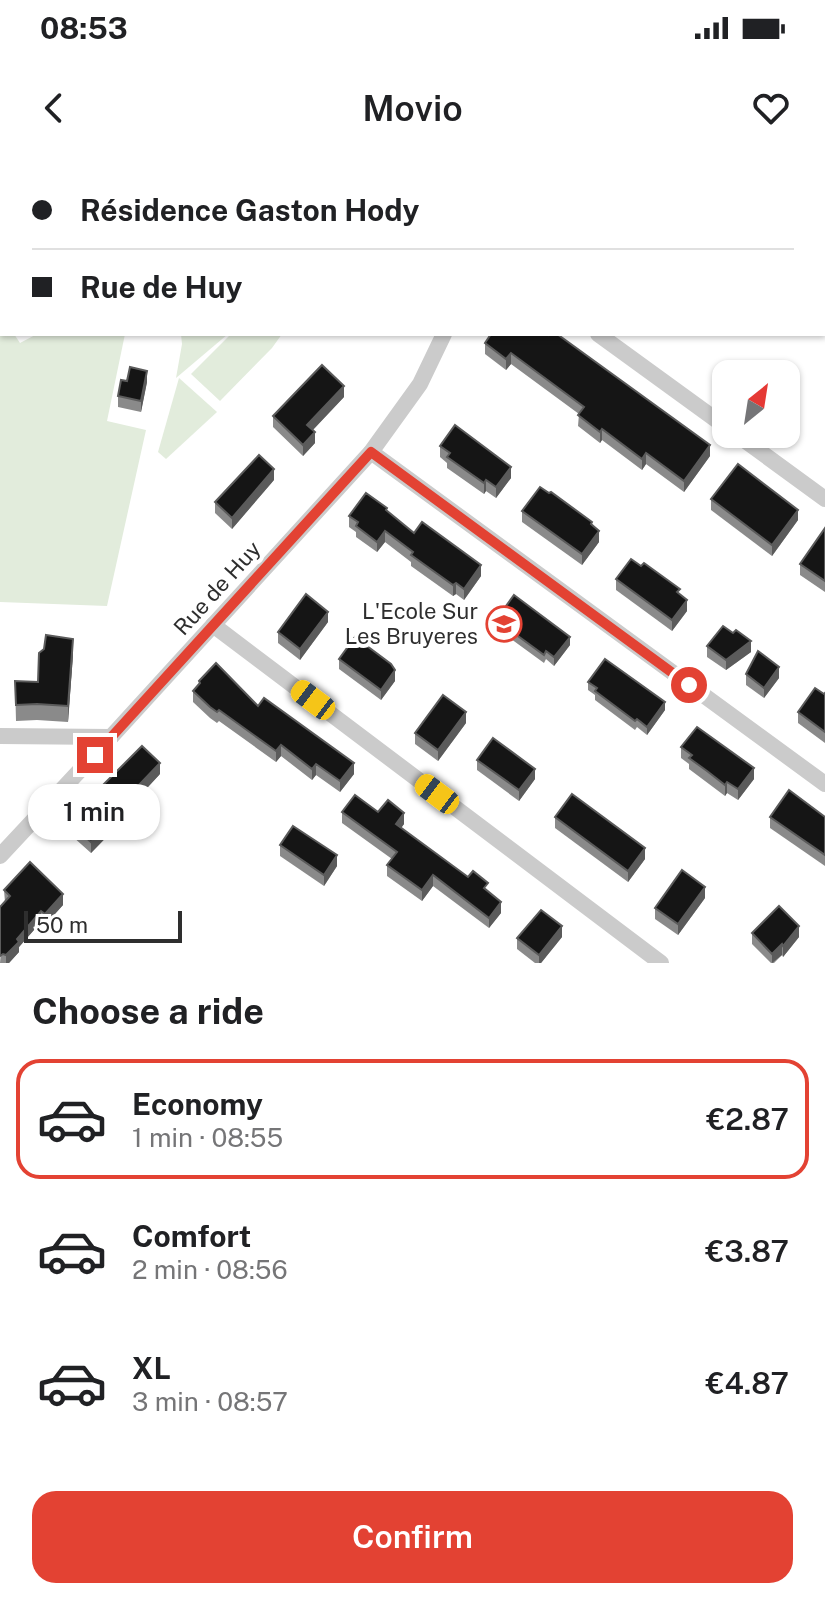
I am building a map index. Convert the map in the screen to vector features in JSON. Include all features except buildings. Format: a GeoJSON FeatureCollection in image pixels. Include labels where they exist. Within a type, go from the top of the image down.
{"type":"FeatureCollection","features":[{"type":"Feature","properties":{"kind":"street","name":"Rue de Huy"},"geometry":{"type":"LineString","coordinates":[[0,856],[371,452],[420,384],[443,336]]}},
{"type":"Feature","properties":{"kind":"street"},"geometry":{"type":"LineString","coordinates":[[601,336],[712,417]]}},
{"type":"Feature","properties":{"kind":"street"},"geometry":{"type":"LineString","coordinates":[[755,448],[825,499]]}},
{"type":"Feature","properties":{"kind":"street"},"geometry":{"type":"LineString","coordinates":[[371,452],[825,784]]}},
{"type":"Feature","properties":{"kind":"street"},"geometry":{"type":"LineString","coordinates":[[213,625],[661,963]]}},
{"type":"Feature","properties":{"kind":"street"},"geometry":{"type":"LineString","coordinates":[[0,736],[111,737]]}},
{"type":"Feature","properties":{"kind":"green space"},"geometry":{"type":"Polygon","coordinates":[[[0,336],[15,336],[20,343],[33,336],[125,336],[107,421],[146,430],[107,606],[0,602],[0,336]]]}},
{"type":"Feature","properties":{"kind":"green space"},"geometry":{"type":"Polygon","coordinates":[[[181,336],[226,336],[176,378],[181,336]]]}},
{"type":"Feature","properties":{"kind":"green space"},"geometry":{"type":"Polygon","coordinates":[[[229,336],[281,336],[220,401],[191,374],[229,336]]]}},
{"type":"Feature","properties":{"kind":"green space"},"geometry":{"type":"Polygon","coordinates":[[[179,378],[217,412],[166,459],[158,452],[179,378]]]}},
{"type":"Feature","properties":{"kind":"place","name":"L'Ecole Sur Les Bruyeres"},"geometry":{"type":"Point","coordinates":[504,624]}},
{"type":"Feature","properties":{"kind":"route"},"geometry":{"type":"LineString","coordinates":[[95,755],[371,452],[689,685]]}}]}
